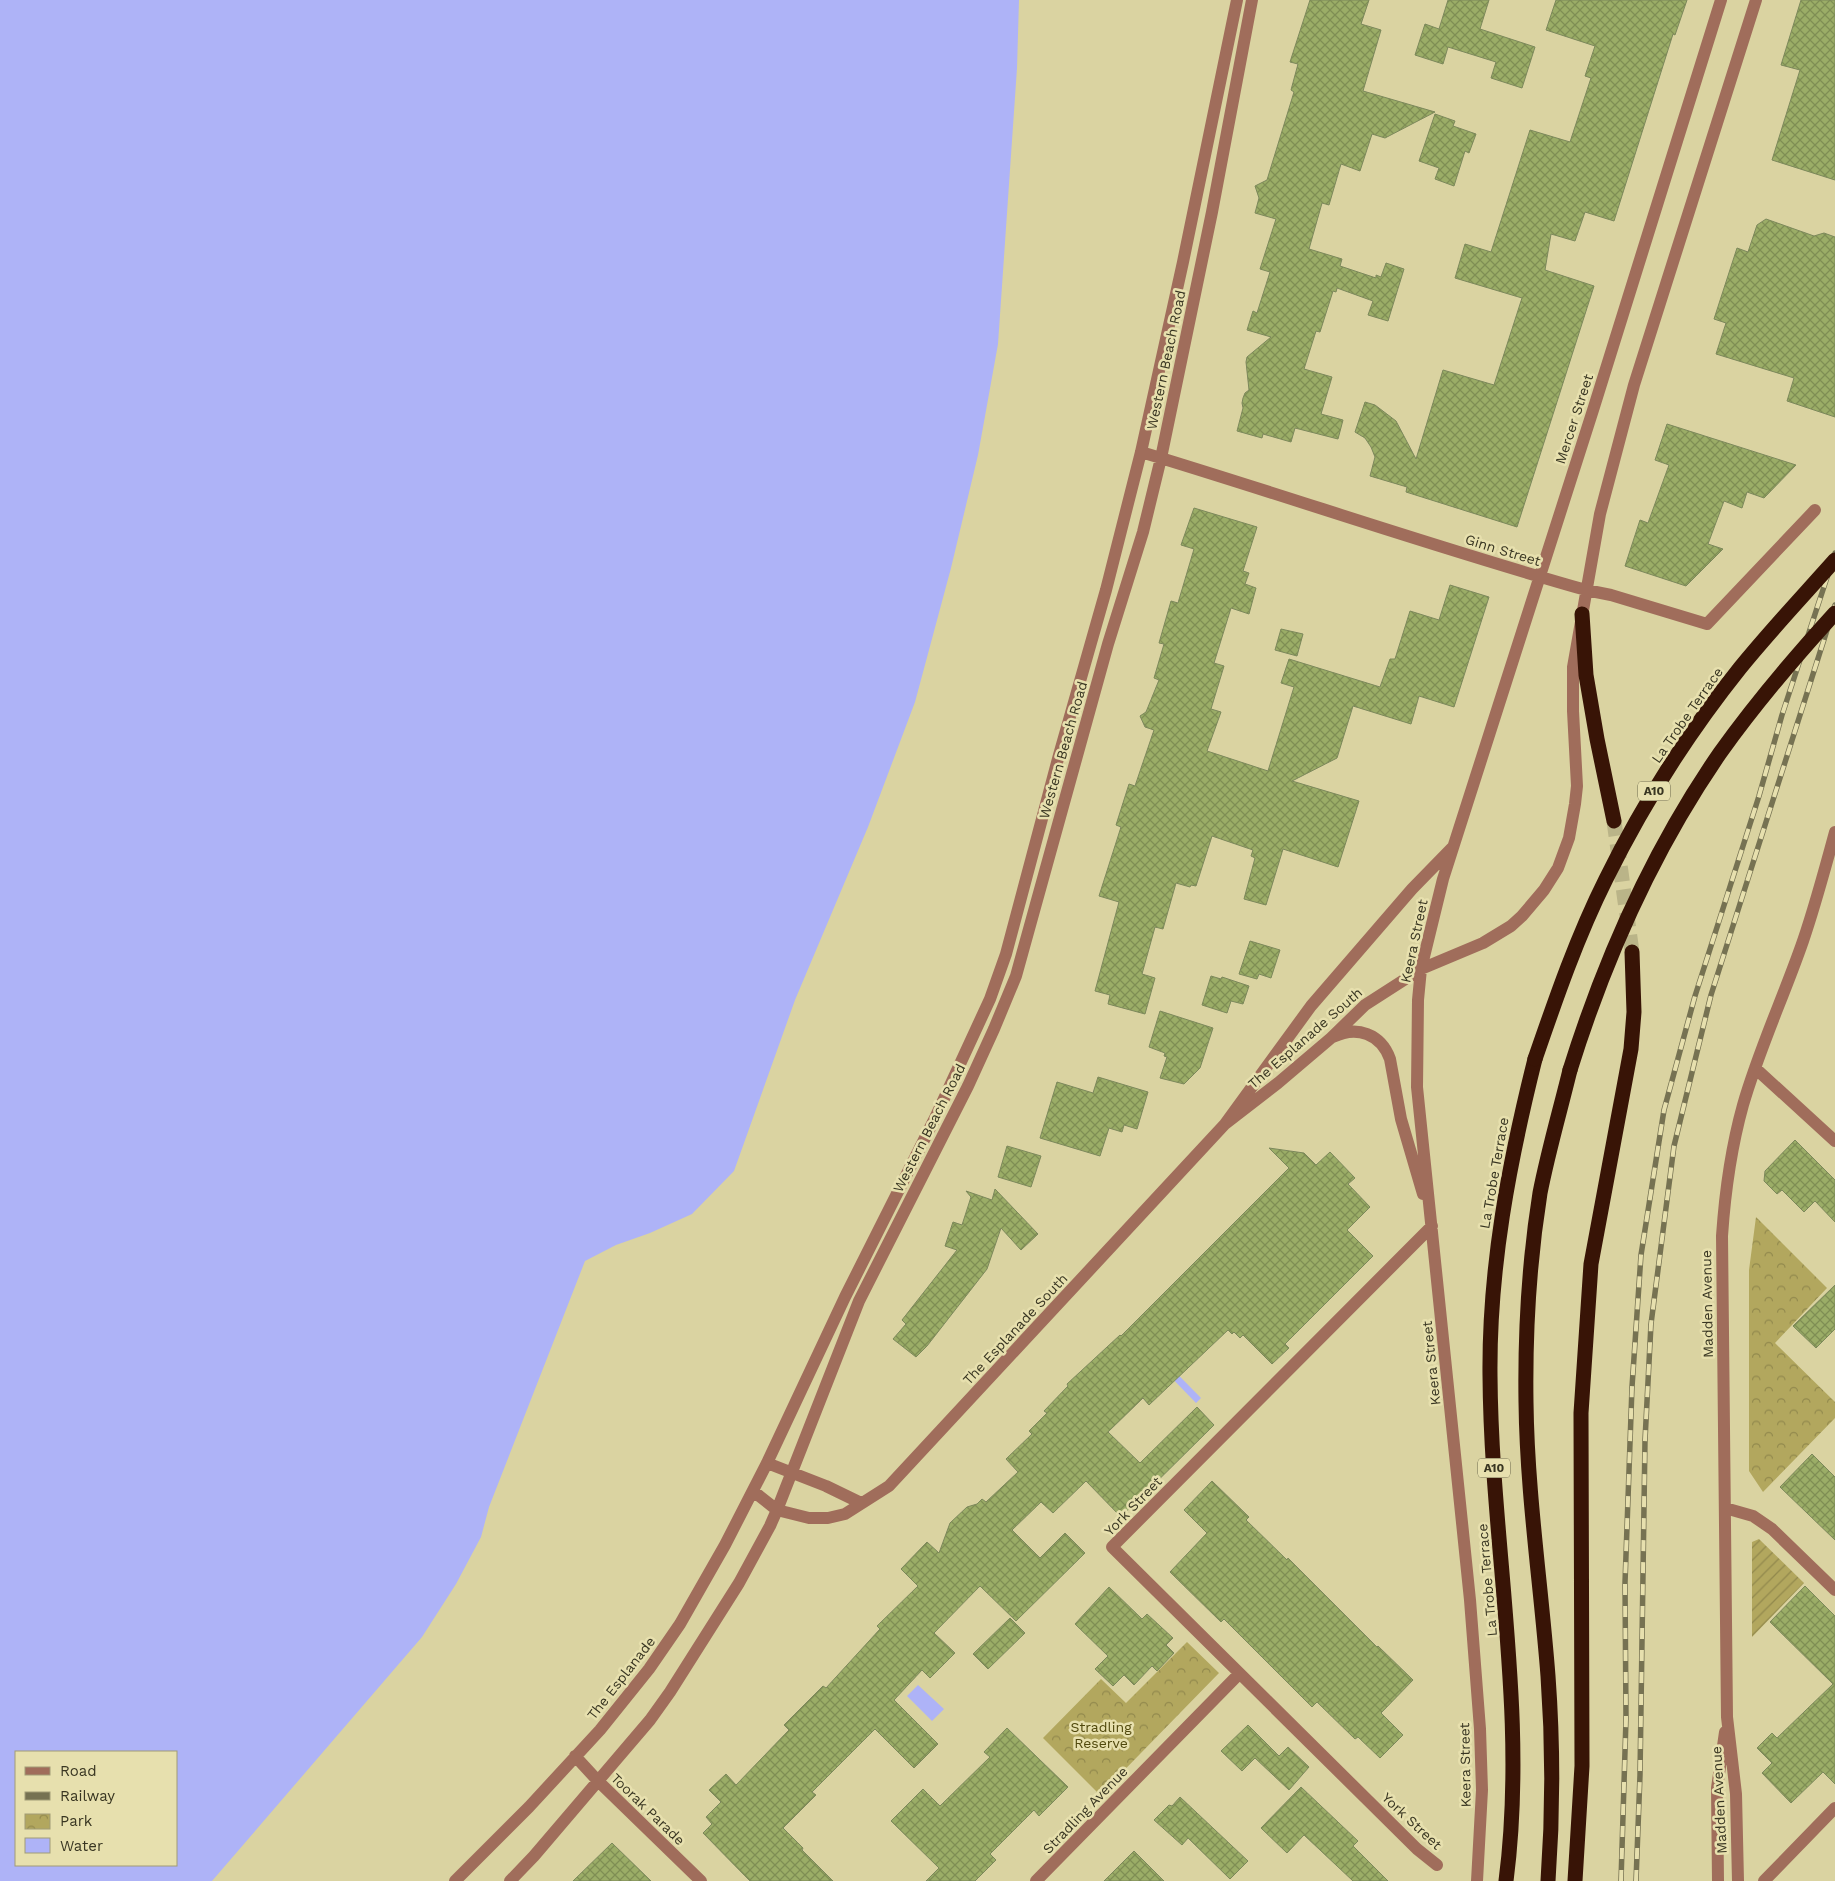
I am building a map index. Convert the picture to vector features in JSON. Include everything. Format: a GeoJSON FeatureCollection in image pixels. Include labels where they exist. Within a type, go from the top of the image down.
{"type":"FeatureCollection","features":[{"type":"Feature","properties":{"kind":"highway","name":"La Trobe Terrace"},"geometry":{"type":"LineString","coordinates":[[1506,1881],[1513,1744],[1508,1630],[1491,1424],[1491,1330],[1494,1276],[1500,1224],[1519,1123],[1534,1059],[1586,923],[1606,879],[1644,808],[1715,701],[1766,637],[1835,560]]}},
{"type":"Feature","properties":{"kind":"highway","name":"A10"},"geometry":{"type":"LineString","coordinates":[[1548,1881],[1552,1765],[1548,1677],[1527,1448],[1526,1401],[1528,1314],[1535,1230],[1541,1191],[1570,1070],[1588,1015],[1624,926],[1652,868],[1682,813],[1720,754],[1752,710],[1835,613]]}},
{"type":"Feature","properties":{"kind":"highway"},"geometry":{"type":"LineString","coordinates":[[1582,614],[1586,675],[1614,821]]}},
{"type":"Feature","properties":{"kind":"highway"},"geometry":{"type":"LineString","coordinates":[[1575,1881],[1582,1766],[1581,1413],[1591,1264],[1631,1049],[1634,1012],[1632,952]]}},
{"type":"Feature","properties":{"kind":"street","name":"Western Beach Road"},"geometry":{"type":"LineString","coordinates":[[767,1463],[845,1297],[936,1116],[990,999],[1011,936],[1059,755],[1103,600],[1141,452],[1183,262],[1237,0]]}},
{"type":"Feature","properties":{"kind":"street","name":"Western Beach Road"},"geometry":{"type":"LineString","coordinates":[[793,1472],[838,1351],[859,1301],[968,1086],[1016,976],[1106,653],[1143,532],[1161,458],[1212,212],[1252,0]]}},
{"type":"Feature","properties":{"kind":"street","name":"Mercer Street"},"geometry":{"type":"LineString","coordinates":[[1454,846],[1721,0]]}},
{"type":"Feature","properties":{"kind":"street"},"geometry":{"type":"LineString","coordinates":[[1582,614],[1600,514],[1634,385],[1756,0]]}},
{"type":"Feature","properties":{"kind":"street","name":"Ginn Street"},"geometry":{"type":"LineString","coordinates":[[1141,452],[1539,577],[1611,595],[1707,624],[1816,510]]}},
{"type":"Feature","properties":{"kind":"street","name":"The Esplanade South"},"geometry":{"type":"LineString","coordinates":[[1225,1124],[1278,1083],[1331,1038],[1365,1005],[1421,970],[1483,943],[1511,926],[1544,890],[1558,868],[1569,838],[1575,804],[1577,778],[1572,688],[1573,667],[1582,614]]}},
{"type":"Feature","properties":{"kind":"street","name":"Madden Avenue"},"geometry":{"type":"LineString","coordinates":[[1738,1881],[1736,1794],[1728,1717],[1722,1236],[1725,1192],[1732,1150],[1743,1106],[1755,1068],[1804,940],[1835,832]]}},
{"type":"Feature","properties":{"kind":"street","name":"Keera Street"},"geometry":{"type":"LineString","coordinates":[[1454,846],[1434,911],[1421,970],[1417,1087],[1477,1672],[1482,1790],[1477,1881]]}},
{"type":"Feature","properties":{"kind":"street","name":"The Esplanade South"},"geometry":{"type":"LineString","coordinates":[[753,1491],[777,1510],[810,1518],[828,1518],[845,1514],[889,1486],[1225,1124],[1311,1006],[1412,889],[1454,846]]}},
{"type":"Feature","properties":{"kind":"street","name":"Madden Avenue"},"geometry":{"type":"LineString","coordinates":[[1814,906],[1835,856]]}},
{"type":"Feature","properties":{"kind":"street"},"geometry":{"type":"LineString","coordinates":[[1331,1038],[1347,1032],[1366,1033],[1381,1042],[1387,1052],[1408,1149],[1431,1224]]}},
{"type":"Feature","properties":{"kind":"street"},"geometry":{"type":"LineString","coordinates":[[1755,1068],[1835,1141]]}},
{"type":"Feature","properties":{"kind":"street","name":"York Street"},"geometry":{"type":"LineString","coordinates":[[1431,1224],[1112,1547],[1416,1849],[1437,1865]]}},
{"type":"Feature","properties":{"kind":"street"},"geometry":{"type":"LineString","coordinates":[[767,1463],[826,1486],[861,1504]]}},
{"type":"Feature","properties":{"kind":"street","name":"The Esplanade"},"geometry":{"type":"LineString","coordinates":[[455,1881],[529,1807],[631,1692],[666,1645],[703,1585],[767,1463]]}},
{"type":"Feature","properties":{"kind":"street"},"geometry":{"type":"LineString","coordinates":[[510,1881],[534,1856],[650,1720],[688,1666],[739,1583],[770,1526],[793,1472]]}},
{"type":"Feature","properties":{"kind":"street"},"geometry":{"type":"LineString","coordinates":[[1725,1508],[1753,1516],[1772,1529],[1835,1590]]}},
{"type":"Feature","properties":{"kind":"street","name":"Stradling Avenue"},"geometry":{"type":"LineString","coordinates":[[1036,1881],[1240,1674]]}},
{"type":"Feature","properties":{"kind":"street","name":"Madden Avenue"},"geometry":{"type":"LineString","coordinates":[[1718,1881],[1717,1788],[1728,1717]]}},
{"type":"Feature","properties":{"kind":"street","name":"Toorak Parade"},"geometry":{"type":"LineString","coordinates":[[575,1756],[598,1781],[701,1881]]}},
{"type":"Feature","properties":{"kind":"street"},"geometry":{"type":"LineString","coordinates":[[1764,1881],[1835,1808]]}},
{"type":"Feature","properties":{"kind":"green space"},"geometry":{"type":"Polygon","coordinates":[[[1756,1217],[1827,1288],[1775,1343],[1835,1402],[1835,1418],[1763,1492],[1749,1471],[1749,1270],[1756,1217]]]}},
{"type":"Feature","properties":{"kind":"green space"},"geometry":{"type":"Polygon","coordinates":[[[1759,1539],[1804,1583],[1752,1637],[1752,1542],[1759,1539]]]}},
{"type":"Feature","properties":{"kind":"green space","name":"Stradling Reserve"},"geometry":{"type":"Polygon","coordinates":[[[1187,1642],[1219,1673],[1100,1795],[1043,1738],[1101,1679],[1126,1703],[1187,1642]]]}},
{"type":"Feature","properties":{"kind":"water"},"geometry":{"type":"Polygon","coordinates":[[[0,0],[1019,0],[1017,68],[998,344],[978,455],[951,568],[915,702],[868,827],[795,1000],[734,1171],[692,1214],[650,1233],[616,1245],[585,1261],[489,1507],[481,1537],[456,1584],[422,1637],[212,1881],[0,1881],[0,0]]]}},
{"type":"Feature","properties":{"kind":"water"},"geometry":{"type":"Polygon","coordinates":[[[1138,1334],[1201,1398],[1196,1403],[1133,1338],[1138,1334]]]}},
{"type":"Feature","properties":{"kind":"water"},"geometry":{"type":"Polygon","coordinates":[[[918,1685],[944,1709],[932,1721],[907,1696],[918,1685]]]}},
{"type":"Feature","properties":{"kind":"building"},"geometry":{"type":"Polygon","coordinates":[[[1310,0],[1369,0],[1361,24],[1381,30],[1363,91],[1435,112],[1385,138],[1372,134],[1360,171],[1341,164],[1329,205],[1322,203],[1309,249],[1342,259],[1340,266],[1376,278],[1376,275],[1381,277],[1386,263],[1404,269],[1388,321],[1368,315],[1373,301],[1337,288],[1336,292],[1333,291],[1320,332],[1316,331],[1304,369],[1332,377],[1321,414],[1343,420],[1338,439],[1295,428],[1291,442],[1263,434],[1262,438],[1237,431],[1243,408],[1243,398],[1249,390],[1247,357],[1271,337],[1247,330],[1253,311],[1257,313],[1270,272],[1260,269],[1276,219],[1255,213],[1259,198],[1255,186],[1267,180],[1294,92],[1291,90],[1298,64],[1290,62],[1310,0]]]}},
{"type":"Feature","properties":{"kind":"building"},"geometry":{"type":"Polygon","coordinates":[[[1448,0],[1489,0],[1480,29],[1535,47],[1522,88],[1491,78],[1496,62],[1448,47],[1443,64],[1415,55],[1425,24],[1439,29],[1448,0]]]}},
{"type":"Feature","properties":{"kind":"building"},"geometry":{"type":"Polygon","coordinates":[[[1556,0],[1687,0],[1675,35],[1673,34],[1614,221],[1585,212],[1575,241],[1551,234],[1545,270],[1594,286],[1517,527],[1406,492],[1407,487],[1370,476],[1375,457],[1365,438],[1355,432],[1365,402],[1375,405],[1396,421],[1416,459],[1443,370],[1494,385],[1522,298],[1455,278],[1465,244],[1491,252],[1530,130],[1570,142],[1591,78],[1585,76],[1595,46],[1546,30],[1556,0]]]}},
{"type":"Feature","properties":{"kind":"building"},"geometry":{"type":"Polygon","coordinates":[[[1801,0],[1835,0],[1835,180],[1772,160],[1800,70],[1781,65],[1801,0]]]}},
{"type":"Feature","properties":{"kind":"building"},"geometry":{"type":"Polygon","coordinates":[[[1435,114],[1455,121],[1453,126],[1476,134],[1469,153],[1465,151],[1454,186],[1435,179],[1439,168],[1419,161],[1435,114]]]}},
{"type":"Feature","properties":{"kind":"building"},"geometry":{"type":"Polygon","coordinates":[[[1766,219],[1814,236],[1824,233],[1835,237],[1835,417],[1787,401],[1794,378],[1716,354],[1726,323],[1714,319],[1737,248],[1748,252],[1757,225],[1766,219]]]}},
{"type":"Feature","properties":{"kind":"building"},"geometry":{"type":"Polygon","coordinates":[[[1667,424],[1796,465],[1764,498],[1747,492],[1742,508],[1724,501],[1708,544],[1723,549],[1686,586],[1625,566],[1640,520],[1648,523],[1669,465],[1655,460],[1667,424]]]}},
{"type":"Feature","properties":{"kind":"building"},"geometry":{"type":"Polygon","coordinates":[[[1194,508],[1257,527],[1243,571],[1249,573],[1245,584],[1256,588],[1249,614],[1231,608],[1214,663],[1224,666],[1211,709],[1221,712],[1207,751],[1268,771],[1294,687],[1281,683],[1289,659],[1380,687],[1390,659],[1395,659],[1410,611],[1439,620],[1450,585],[1489,597],[1454,707],[1419,696],[1411,724],[1353,706],[1337,758],[1292,781],[1359,801],[1338,867],[1283,849],[1266,905],[1244,899],[1255,858],[1251,856],[1253,850],[1212,836],[1196,886],[1191,885],[1190,887],[1176,883],[1163,929],[1155,927],[1142,974],[1155,978],[1145,1014],[1108,1004],[1110,995],[1095,991],[1119,902],[1099,896],[1121,827],[1116,825],[1129,784],[1135,786],[1154,730],[1145,727],[1140,716],[1146,712],[1159,680],[1154,678],[1164,644],[1159,643],[1171,601],[1178,603],[1194,549],[1181,545],[1194,508]]]}},
{"type":"Feature","properties":{"kind":"building"},"geometry":{"type":"Polygon","coordinates":[[[1281,629],[1303,634],[1297,656],[1275,650],[1281,629]]]}},
{"type":"Feature","properties":{"kind":"building"},"geometry":{"type":"Polygon","coordinates":[[[1250,941],[1280,950],[1271,978],[1259,974],[1257,979],[1239,974],[1250,941]]]}},
{"type":"Feature","properties":{"kind":"building"},"geometry":{"type":"Polygon","coordinates":[[[1211,976],[1221,979],[1222,977],[1249,986],[1243,1004],[1231,1001],[1227,1013],[1202,1005],[1211,976]]]}},
{"type":"Feature","properties":{"kind":"building"},"geometry":{"type":"Polygon","coordinates":[[[1160,1011],[1213,1028],[1200,1068],[1184,1084],[1160,1078],[1167,1057],[1164,1056],[1165,1053],[1149,1047],[1160,1011]]]}},
{"type":"Feature","properties":{"kind":"building"},"geometry":{"type":"Polygon","coordinates":[[[1098,1077],[1148,1092],[1137,1129],[1124,1125],[1122,1132],[1109,1128],[1100,1156],[1040,1138],[1057,1082],[1093,1093],[1098,1077]]]}},
{"type":"Feature","properties":{"kind":"building"},"geometry":{"type":"Polygon","coordinates":[[[1795,1140],[1835,1180],[1835,1222],[1815,1201],[1804,1212],[1782,1190],[1777,1194],[1764,1181],[1765,1171],[1795,1140]]]}},
{"type":"Feature","properties":{"kind":"building"},"geometry":{"type":"Polygon","coordinates":[[[1007,1146],[1041,1156],[1031,1187],[998,1177],[1007,1146]]]}},
{"type":"Feature","properties":{"kind":"building"},"geometry":{"type":"Polygon","coordinates":[[[1269,1148],[1304,1153],[1316,1165],[1330,1152],[1355,1178],[1348,1184],[1370,1207],[1347,1230],[1373,1256],[1285,1344],[1289,1348],[1272,1364],[1243,1335],[1240,1338],[1234,1332],[1232,1334],[1228,1330],[1149,1405],[1143,1398],[1108,1432],[1140,1463],[1197,1407],[1214,1425],[1121,1517],[1086,1481],[1053,1513],[1041,1502],[1012,1530],[1040,1558],[1065,1533],[1085,1553],[1016,1621],[980,1586],[934,1633],[955,1653],[930,1678],[922,1670],[894,1700],[938,1744],[914,1768],[875,1729],[812,1792],[816,1795],[783,1828],[833,1881],[750,1881],[703,1833],[712,1824],[706,1817],[721,1802],[709,1790],[726,1774],[736,1785],[789,1730],[784,1725],[823,1686],[826,1688],[880,1629],[877,1626],[918,1586],[901,1569],[927,1542],[939,1553],[950,1523],[967,1507],[977,1504],[982,1499],[986,1502],[1018,1472],[1006,1459],[1032,1434],[1029,1431],[1047,1413],[1044,1411],[1068,1386],[1067,1384],[1121,1336],[1289,1168],[1269,1148]]]}},
{"type":"Feature","properties":{"kind":"building"},"geometry":{"type":"Polygon","coordinates":[[[995,1189],[1038,1234],[1021,1250],[1001,1228],[987,1269],[927,1346],[916,1357],[893,1339],[906,1324],[902,1320],[957,1250],[945,1246],[953,1222],[962,1225],[971,1197],[966,1191],[992,1200],[995,1189]]]}},
{"type":"Feature","properties":{"kind":"building"},"geometry":{"type":"Polygon","coordinates":[[[1835,1285],[1835,1329],[1816,1348],[1793,1326],[1835,1285]]]}},
{"type":"Feature","properties":{"kind":"building"},"geometry":{"type":"Polygon","coordinates":[[[1812,1454],[1835,1477],[1835,1540],[1780,1487],[1812,1454]]]}},
{"type":"Feature","properties":{"kind":"building"},"geometry":{"type":"Polygon","coordinates":[[[1212,1481],[1249,1517],[1246,1520],[1287,1560],[1288,1558],[1377,1647],[1413,1680],[1381,1713],[1403,1735],[1380,1758],[1358,1737],[1355,1739],[1317,1702],[1312,1707],[1224,1619],[1221,1622],[1170,1572],[1207,1533],[1184,1510],[1212,1481]]]}},
{"type":"Feature","properties":{"kind":"building"},"geometry":{"type":"Polygon","coordinates":[[[1805,1586],[1835,1616],[1835,1784],[1823,1772],[1791,1803],[1762,1773],[1772,1763],[1757,1748],[1772,1733],[1777,1738],[1833,1684],[1770,1622],[1805,1586]]]}},
{"type":"Feature","properties":{"kind":"building"},"geometry":{"type":"Polygon","coordinates":[[[1109,1587],[1142,1619],[1147,1614],[1173,1638],[1166,1645],[1174,1653],[1157,1671],[1152,1666],[1134,1685],[1124,1675],[1113,1686],[1095,1669],[1108,1656],[1075,1624],[1109,1587]]]}},
{"type":"Feature","properties":{"kind":"building"},"geometry":{"type":"Polygon","coordinates":[[[1010,1618],[1025,1633],[988,1669],[973,1654],[1010,1618]]]}},
{"type":"Feature","properties":{"kind":"building"},"geometry":{"type":"Polygon","coordinates":[[[1248,1725],[1279,1756],[1288,1747],[1309,1767],[1289,1790],[1255,1758],[1242,1771],[1221,1751],[1248,1725]]]}},
{"type":"Feature","properties":{"kind":"building"},"geometry":{"type":"Polygon","coordinates":[[[1007,1728],[1068,1787],[1039,1816],[1034,1810],[990,1854],[996,1860],[975,1881],[926,1881],[939,1868],[891,1821],[923,1789],[940,1806],[990,1757],[984,1752],[1007,1728]]]}},
{"type":"Feature","properties":{"kind":"building"},"geometry":{"type":"Polygon","coordinates":[[[1301,1787],[1358,1841],[1353,1846],[1388,1881],[1353,1881],[1304,1835],[1287,1853],[1261,1828],[1301,1787]]]}},
{"type":"Feature","properties":{"kind":"building"},"geometry":{"type":"Polygon","coordinates":[[[1180,1797],[1248,1861],[1230,1879],[1188,1838],[1182,1845],[1154,1820],[1180,1797]]]}},
{"type":"Feature","properties":{"kind":"building"},"geometry":{"type":"Polygon","coordinates":[[[612,1843],[651,1881],[573,1881],[612,1843]]]}},
{"type":"Feature","properties":{"kind":"building"},"geometry":{"type":"Polygon","coordinates":[[[1134,1851],[1164,1881],[1104,1881],[1134,1851]]]}},
{"type":"Feature","properties":{"kind":"tunnel"},"geometry":{"type":"LineString","coordinates":[[1614,821],[1632,952]]}},
{"type":"Feature","properties":{"kind":"railway"},"geometry":{"type":"LineString","coordinates":[[1621,1881],[1626,1719],[1625,1583],[1632,1387],[1641,1255],[1664,1110],[1695,996],[1759,796],[1782,715],[1835,553]]}},
{"type":"Feature","properties":{"kind":"railway"},"geometry":{"type":"LineString","coordinates":[[1636,1881],[1640,1775],[1645,1440],[1651,1324],[1674,1146],[1711,995],[1835,605]]}}]}
